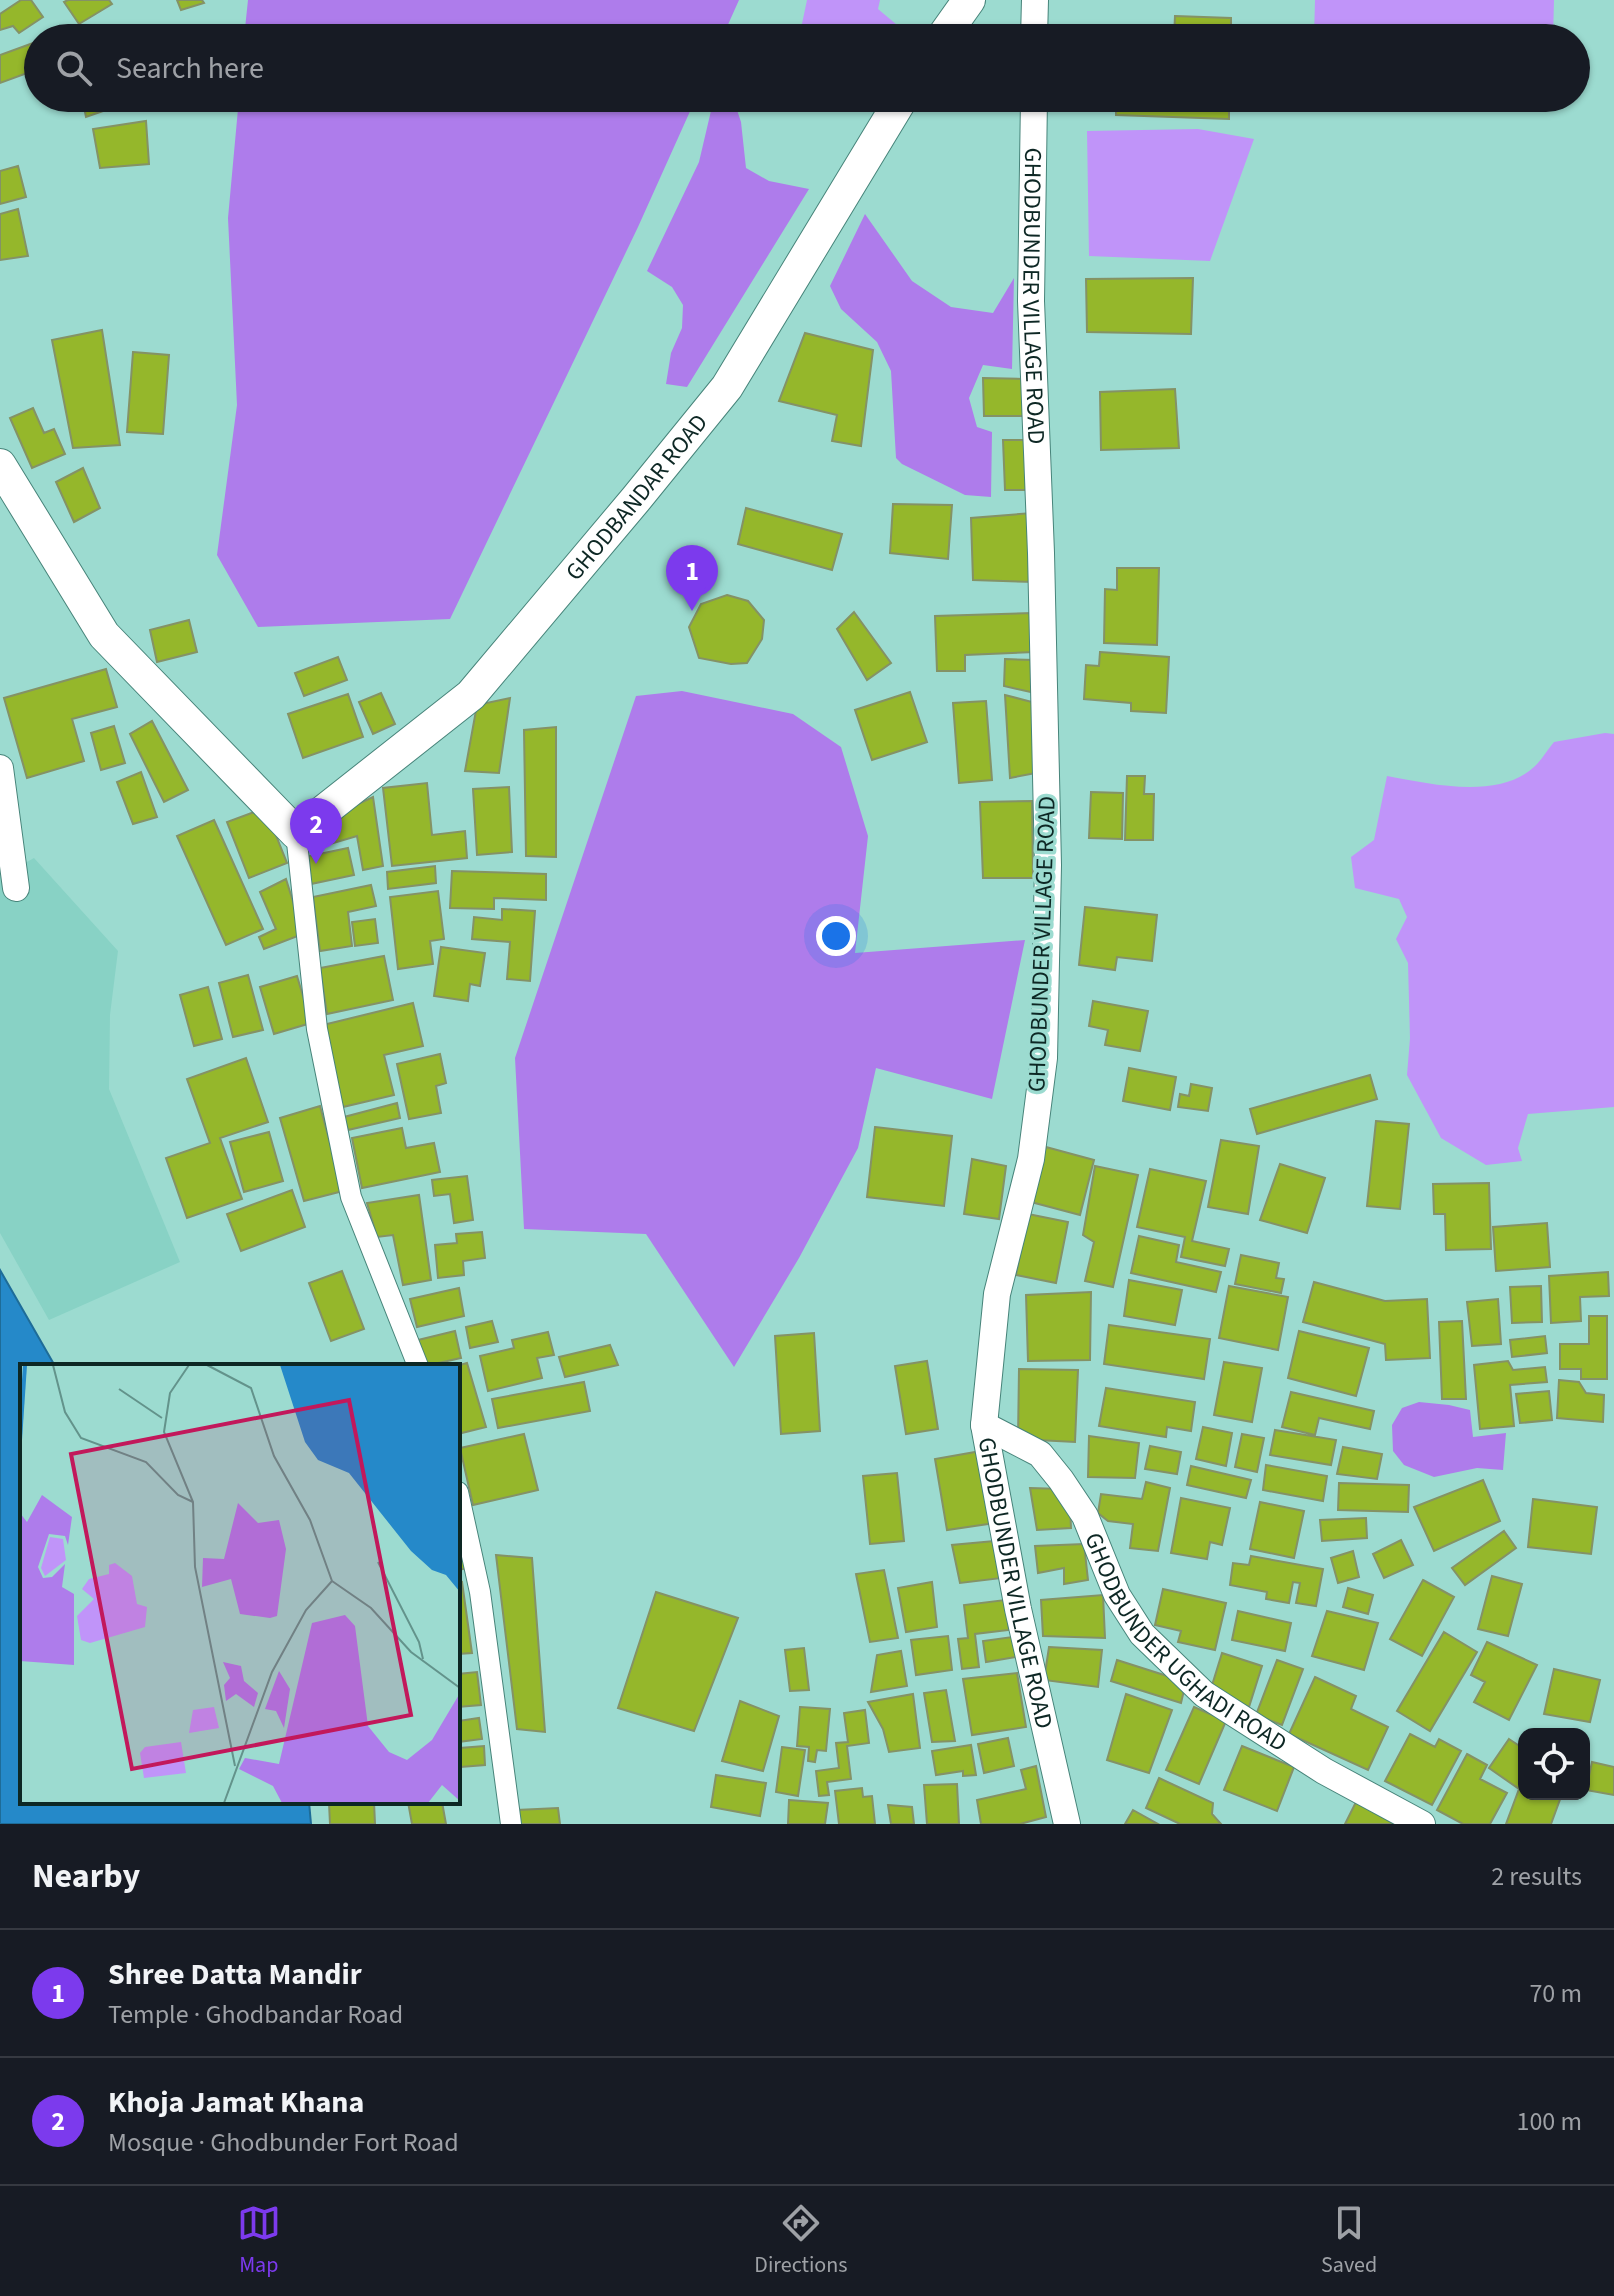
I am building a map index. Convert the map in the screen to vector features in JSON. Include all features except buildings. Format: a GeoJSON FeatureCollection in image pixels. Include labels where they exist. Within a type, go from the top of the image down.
{"type":"FeatureCollection","features":[{"type":"Feature","properties":{"kind":"street"},"geometry":{"type":"LineString","coordinates":[[952,24],[969,0]]}},
{"type":"Feature","properties":{"kind":"street"},"geometry":{"type":"LineString","coordinates":[[1034,24],[1035,0]]}},
{"type":"Feature","properties":{"kind":"street","name":"GHODBANDAR ROAD"},"geometry":{"type":"LineString","coordinates":[[296,833],[471,695],[636,499],[727,387],[894,112]]}},
{"type":"Feature","properties":{"kind":"street","name":"GHODBUNDER VILLAGE ROAD"},"geometry":{"type":"LineString","coordinates":[[1034,112],[1031,301],[1041,553],[1048,865],[1044,1058],[1031,1159],[997,1294],[984,1425],[1018,1609],[1067,1824]]}},
{"type":"Feature","properties":{"kind":"street"},"geometry":{"type":"LineString","coordinates":[[0,465],[104,635],[296,833],[317,1029],[351,1197],[417,1364]]}},
{"type":"Feature","properties":{"kind":"street"},"geometry":{"type":"LineString","coordinates":[[0,768],[16,888]]}},
{"type":"Feature","properties":{"kind":"street","name":"GHODBUNDER UGHADI ROAD"},"geometry":{"type":"LineString","coordinates":[[984,1425],[1040,1454],[1085,1516],[1117,1595],[1142,1634],[1204,1694],[1324,1771],[1422,1824]]}},
{"type":"Feature","properties":{"kind":"street"},"geometry":{"type":"LineString","coordinates":[[460,1501],[480,1592],[511,1824]]}},
{"type":"Feature","properties":{"kind":"shaded area"},"geometry":{"type":"Polygon","coordinates":[[[248,0],[739,0],[728,24],[245,24],[248,0]]]}},
{"type":"Feature","properties":{"kind":"shaded area"},"geometry":{"type":"Polygon","coordinates":[[[807,0],[880,0],[878,9],[896,24],[802,24],[807,0]]]}},
{"type":"Feature","properties":{"kind":"shaded area"},"geometry":{"type":"Polygon","coordinates":[[[1315,0],[1554,0],[1553,24],[1314,24],[1315,0]]]}},
{"type":"Feature","properties":{"kind":"shaded area"},"geometry":{"type":"Polygon","coordinates":[[[238,112],[690,112],[638,227],[450,619],[258,627],[217,555],[237,405],[228,218],[238,112]]]}},
{"type":"Feature","properties":{"kind":"shaded area"},"geometry":{"type":"Polygon","coordinates":[[[711,112],[738,112],[746,168],[769,181],[809,189],[687,387],[666,384],[671,353],[682,328],[683,305],[672,287],[647,271],[699,162],[711,112]]]}},
{"type":"Feature","properties":{"kind":"shaded area"},"geometry":{"type":"Polygon","coordinates":[[[1198,129],[1254,139],[1210,261],[1089,256],[1087,131],[1198,129]]]}},
{"type":"Feature","properties":{"kind":"shaded area"},"geometry":{"type":"Polygon","coordinates":[[[865,214],[912,281],[951,307],[993,313],[1014,278],[1012,369],[983,365],[969,398],[977,427],[992,432],[991,497],[965,495],[902,464],[896,458],[891,371],[877,342],[841,309],[830,286],[865,214]]]}},
{"type":"Feature","properties":{"kind":"shaded area"},"geometry":{"type":"Polygon","coordinates":[[[682,691],[793,714],[841,747],[868,836],[855,953],[1025,940],[992,1099],[876,1068],[858,1148],[799,1258],[734,1367],[646,1234],[524,1229],[515,1058],[636,696],[682,691]]]}},
{"type":"Feature","properties":{"kind":"shaded area"},"geometry":{"type":"Polygon","coordinates":[[[1614,734],[1614,1107],[1528,1114],[1518,1148],[1522,1161],[1486,1165],[1441,1138],[1407,1075],[1410,1038],[1408,963],[1396,939],[1407,917],[1399,899],[1355,888],[1351,857],[1374,840],[1387,776],[1464,787],[1502,783],[1534,767],[1554,742],[1614,734]]]}},
{"type":"Feature","properties":{"kind":"shaded area"},"geometry":{"type":"Polygon","coordinates":[[[34,858],[118,951],[110,1015],[109,1089],[180,1262],[49,1320],[0,1233],[0,877],[34,858]]]}},
{"type":"Feature","properties":{"kind":"shaded area"},"geometry":{"type":"Polygon","coordinates":[[[1419,1402],[1470,1410],[1473,1437],[1506,1433],[1503,1470],[1477,1468],[1434,1477],[1404,1465],[1393,1451],[1392,1425],[1402,1408],[1419,1402]]]}},
{"type":"Feature","properties":{"kind":"water"},"geometry":{"type":"Polygon","coordinates":[[[0,1270],[54,1364],[20,1364],[20,1804],[309,1804],[311,1824],[0,1824],[0,1270]]]}},
{"type":"Feature","properties":{"kind":"place","name":"Shree Datta Mandir"},"geometry":{"type":"Point","coordinates":[692,611]}},
{"type":"Feature","properties":{"kind":"place","name":"Khoja Jamat Khana"},"geometry":{"type":"Point","coordinates":[316,864]}}]}
